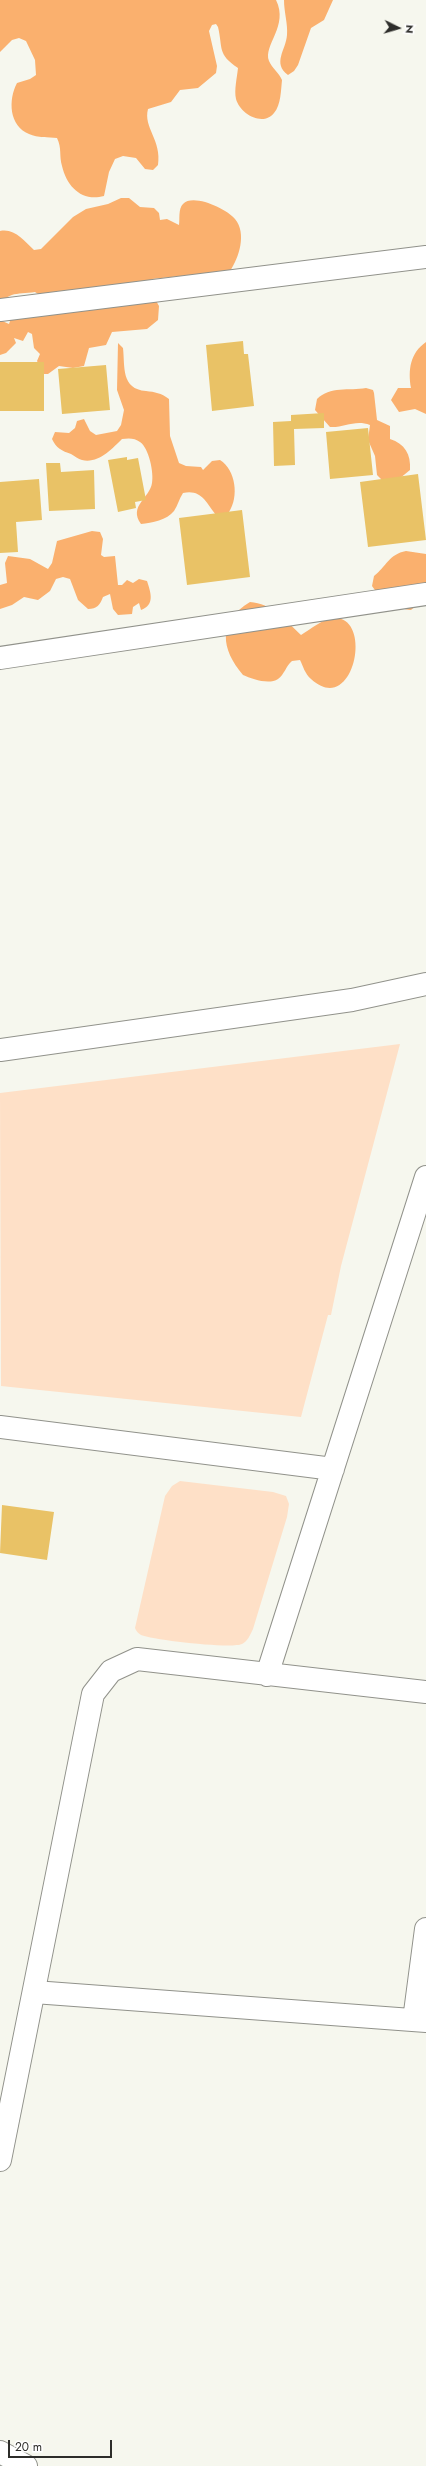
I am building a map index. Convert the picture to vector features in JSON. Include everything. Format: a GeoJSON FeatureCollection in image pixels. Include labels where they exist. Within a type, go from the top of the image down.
{"type":"FeatureCollection","features":[{"type":"Feature","properties":{"kind":"street"},"geometry":{"type":"LineString","coordinates":[[0,310],[426,257]]}},
{"type":"Feature","properties":{"kind":"street"},"geometry":{"type":"LineString","coordinates":[[0,658],[426,594]]}},
{"type":"Feature","properties":{"kind":"street"},"geometry":{"type":"LineString","coordinates":[[0,1050],[352,1000],[426,984]]}},
{"type":"Feature","properties":{"kind":"street"},"geometry":{"type":"LineString","coordinates":[[267,1675],[426,1177]]}},
{"type":"Feature","properties":{"kind":"street"},"geometry":{"type":"LineString","coordinates":[[0,1427],[333,1469]]}},
{"type":"Feature","properties":{"kind":"street"},"geometry":{"type":"LineString","coordinates":[[0,2160],[93,1694],[111,1671],[137,1659],[426,1692]]}},
{"type":"Feature","properties":{"kind":"street"},"geometry":{"type":"LineString","coordinates":[[34,1992],[420,2020],[426,1929]]}},
{"type":"Feature","properties":{"kind":"street"},"geometry":{"type":"LineString","coordinates":[[0,2452],[26,2466]]}},
{"type":"Feature","properties":{"kind":"shaded area"},"geometry":{"type":"Polygon","coordinates":[[[0,0],[276,0],[280,18],[278,27],[269,48],[268,55],[270,64],[282,80],[278,106],[274,113],[264,119],[252,117],[242,109],[238,104],[235,95],[238,68],[227,59],[222,50],[218,27],[216,24],[212,25],[209,31],[217,66],[216,73],[198,88],[180,90],[171,102],[148,109],[148,122],[159,156],[158,165],[153,170],[145,169],[136,158],[123,156],[115,159],[109,172],[104,196],[89,197],[82,195],[72,186],[64,174],[57,138],[39,137],[29,134],[17,125],[14,119],[12,112],[12,97],[14,90],[17,83],[30,79],[36,75],[35,60],[26,41],[19,38],[12,40],[0,52],[0,0]]]}},
{"type":"Feature","properties":{"kind":"shaded area"},"geometry":{"type":"Polygon","coordinates":[[[284,0],[333,0],[324,20],[311,28],[298,65],[294,71],[288,75],[283,70],[280,61],[287,35],[284,0]]]}},
{"type":"Feature","properties":{"kind":"shaded area"},"geometry":{"type":"Polygon","coordinates":[[[121,198],[129,198],[140,207],[154,208],[159,213],[160,220],[167,219],[179,225],[181,206],[188,201],[202,201],[218,207],[231,215],[239,225],[241,238],[239,253],[230,271],[152,279],[146,283],[159,306],[158,320],[147,329],[112,332],[106,345],[89,348],[84,366],[73,368],[59,366],[48,374],[44,374],[37,361],[40,354],[34,348],[32,334],[28,332],[23,341],[14,338],[16,343],[6,353],[0,355],[0,320],[9,324],[11,318],[32,318],[41,296],[35,292],[12,295],[4,300],[0,313],[0,231],[10,231],[15,233],[34,250],[41,249],[73,217],[86,209],[108,204],[121,198]]]}},
{"type":"Feature","properties":{"kind":"shaded area"},"geometry":{"type":"Polygon","coordinates":[[[426,342],[426,414],[415,409],[399,412],[391,400],[398,388],[411,388],[411,362],[416,351],[426,342]]]}},
{"type":"Feature","properties":{"kind":"shaded area"},"geometry":{"type":"Polygon","coordinates":[[[118,343],[123,348],[128,382],[138,389],[158,393],[169,399],[170,436],[179,463],[186,466],[201,467],[203,470],[212,461],[220,460],[230,470],[233,477],[235,492],[229,512],[216,515],[206,501],[199,495],[189,492],[183,493],[174,511],[167,517],[150,523],[141,524],[138,518],[138,507],[148,493],[152,479],[148,455],[140,442],[127,438],[122,439],[104,455],[88,461],[81,460],[57,447],[52,439],[55,432],[69,433],[75,428],[77,421],[84,419],[90,431],[96,435],[117,431],[121,425],[124,410],[117,390],[118,343]]]}},
{"type":"Feature","properties":{"kind":"shaded area"},"geometry":{"type":"Polygon","coordinates":[[[366,388],[373,390],[377,420],[390,426],[390,439],[400,444],[408,454],[410,470],[399,479],[382,480],[377,475],[375,456],[368,440],[370,425],[365,423],[354,423],[330,427],[315,410],[317,399],[328,392],[366,388]]]}},
{"type":"Feature","properties":{"kind":"shaded area"},"geometry":{"type":"Polygon","coordinates":[[[92,531],[100,532],[103,539],[101,555],[104,557],[115,556],[118,585],[122,585],[127,580],[133,583],[139,579],[147,581],[151,598],[150,602],[145,608],[141,610],[139,603],[133,607],[132,614],[118,615],[113,609],[110,594],[103,597],[96,607],[88,609],[78,600],[70,579],[63,577],[56,579],[50,591],[38,600],[24,597],[12,605],[0,609],[0,585],[7,583],[5,563],[8,556],[30,559],[48,569],[52,563],[57,541],[92,531]]]}},
{"type":"Feature","properties":{"kind":"shaded area"},"geometry":{"type":"Polygon","coordinates":[[[406,551],[426,554],[426,597],[411,610],[389,602],[372,586],[374,576],[388,561],[396,555],[406,551]]]}},
{"type":"Feature","properties":{"kind":"shaded area"},"geometry":{"type":"Polygon","coordinates":[[[250,602],[258,603],[271,609],[301,635],[321,622],[330,619],[334,618],[346,622],[353,632],[356,647],[354,662],[348,676],[338,686],[326,687],[309,677],[300,660],[292,661],[280,677],[274,681],[260,681],[243,675],[230,655],[226,636],[227,627],[232,618],[239,610],[250,602]]]}},
{"type":"Feature","properties":{"kind":"shaded area"},"geometry":{"type":"Polygon","coordinates":[[[400,1044],[341,1266],[331,1315],[328,1315],[301,1417],[1,1386],[0,1093],[400,1044]]]}},
{"type":"Feature","properties":{"kind":"shaded area"},"geometry":{"type":"Polygon","coordinates":[[[180,1481],[273,1492],[286,1496],[289,1504],[287,1517],[253,1629],[247,1640],[242,1644],[208,1645],[160,1639],[141,1635],[135,1628],[165,1496],[172,1486],[180,1481]]]}},
{"type":"Feature","properties":{"kind":"building"},"geometry":{"type":"Polygon","coordinates":[[[243,341],[244,354],[248,354],[254,406],[212,411],[206,345],[243,341]]]}},
{"type":"Feature","properties":{"kind":"building"},"geometry":{"type":"Polygon","coordinates":[[[0,362],[44,362],[44,411],[0,411],[0,362]]]}},
{"type":"Feature","properties":{"kind":"building"},"geometry":{"type":"Polygon","coordinates":[[[106,365],[110,410],[62,414],[58,369],[106,365]]]}},
{"type":"Feature","properties":{"kind":"building"},"geometry":{"type":"Polygon","coordinates":[[[324,413],[324,428],[294,429],[295,465],[274,466],[273,422],[291,421],[291,415],[324,413]]]}},
{"type":"Feature","properties":{"kind":"building"},"geometry":{"type":"Polygon","coordinates":[[[368,428],[373,475],[330,479],[326,432],[368,428]]]}},
{"type":"Feature","properties":{"kind":"building"},"geometry":{"type":"Polygon","coordinates":[[[127,457],[127,460],[138,458],[146,500],[135,502],[136,508],[118,512],[108,460],[127,457]]]}},
{"type":"Feature","properties":{"kind":"building"},"geometry":{"type":"Polygon","coordinates":[[[46,463],[60,463],[61,472],[94,470],[95,509],[49,511],[46,463]]]}},
{"type":"Feature","properties":{"kind":"building"},"geometry":{"type":"Polygon","coordinates":[[[418,474],[426,540],[368,547],[360,482],[418,474]]]}},
{"type":"Feature","properties":{"kind":"building"},"geometry":{"type":"Polygon","coordinates":[[[39,479],[42,520],[16,522],[18,552],[0,553],[0,482],[39,479]]]}},
{"type":"Feature","properties":{"kind":"building"},"geometry":{"type":"Polygon","coordinates":[[[242,510],[250,577],[187,585],[179,518],[242,510]]]}},
{"type":"Feature","properties":{"kind":"building"},"geometry":{"type":"Polygon","coordinates":[[[2,1505],[54,1512],[47,1560],[0,1553],[2,1505]]]}}]}
